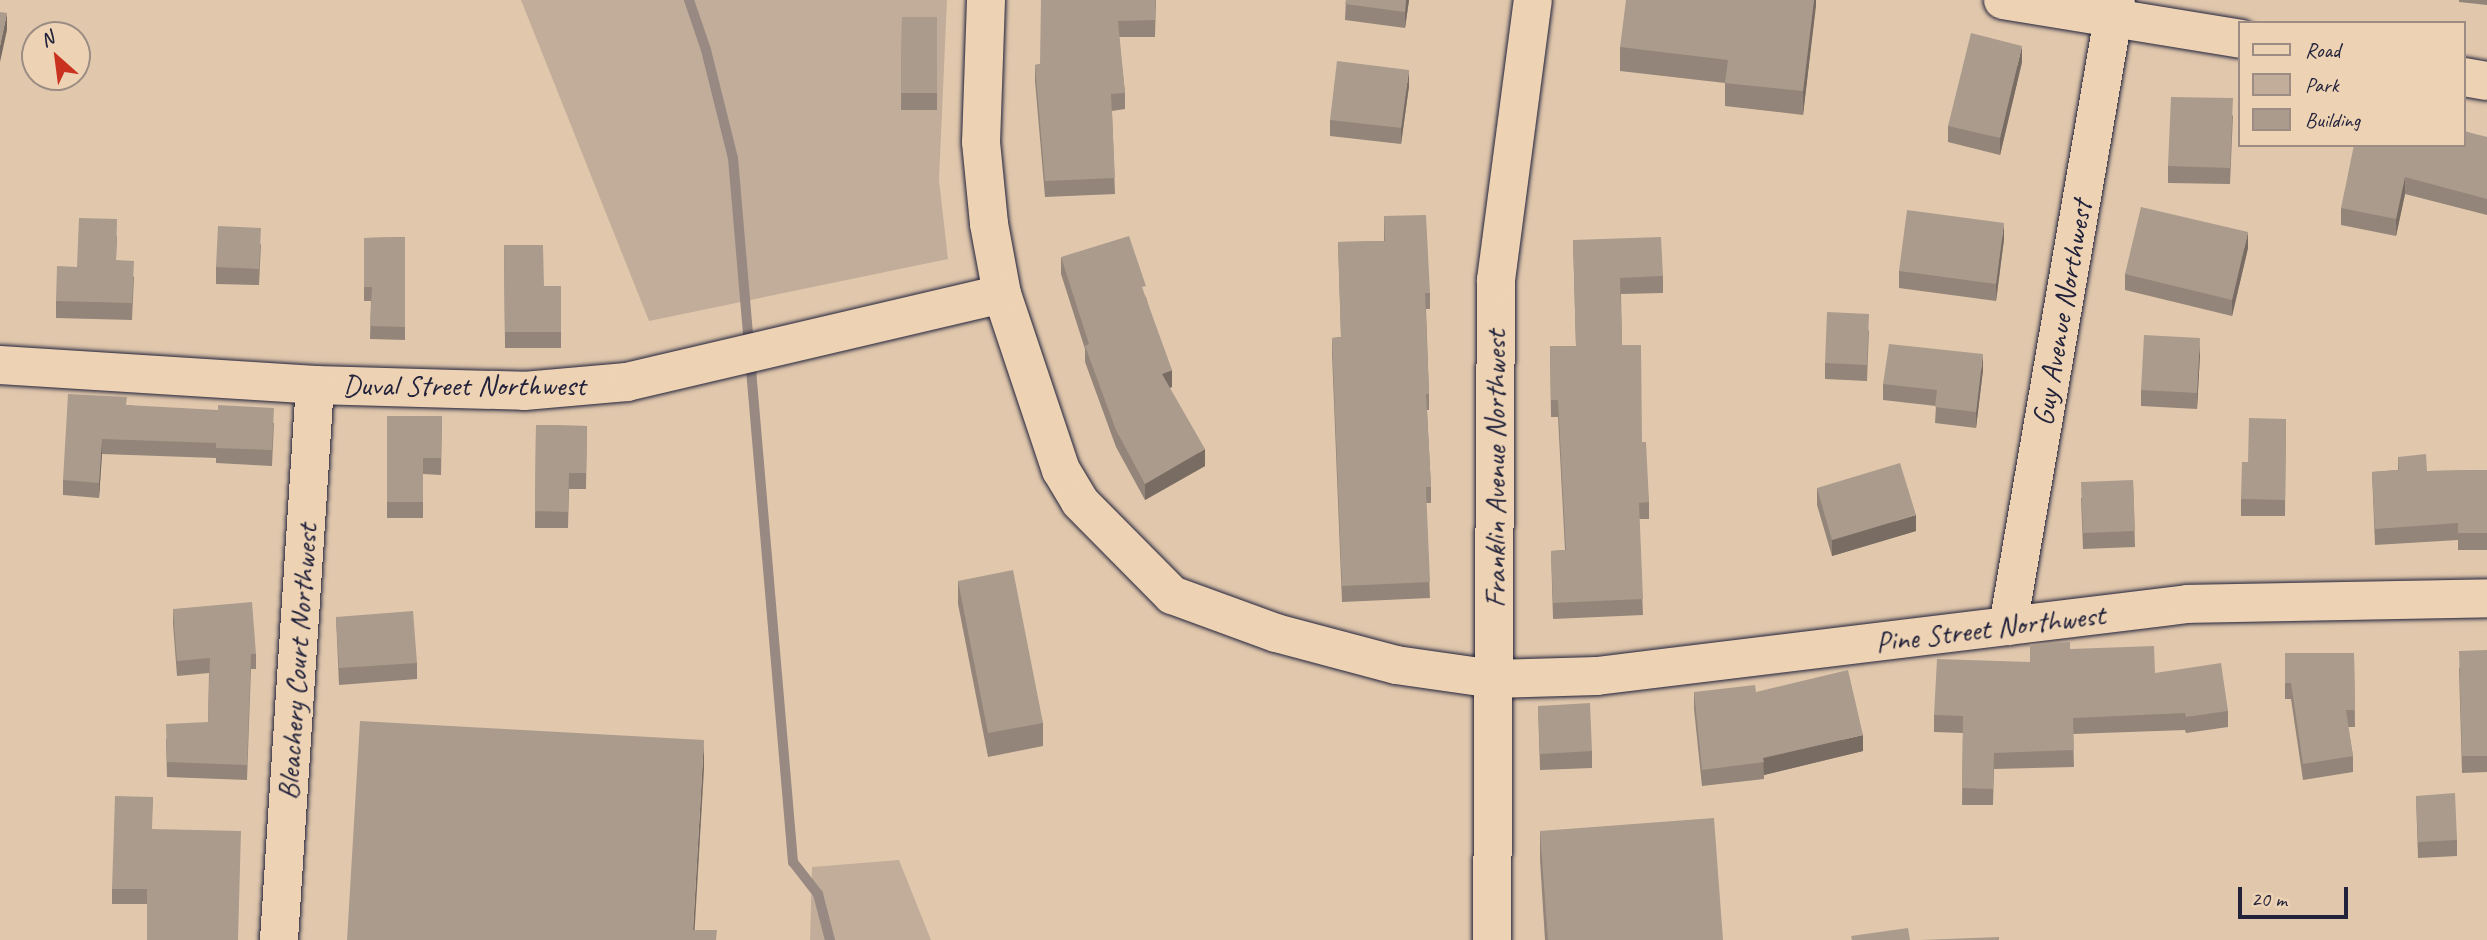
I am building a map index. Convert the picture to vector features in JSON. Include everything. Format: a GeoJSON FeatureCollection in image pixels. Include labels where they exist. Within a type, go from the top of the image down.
{"type":"FeatureCollection","features":[{"type":"Feature","properties":{"kind":"street","name":"Pine Street Northwest"},"geometry":{"type":"LineString","coordinates":[[986,0],[981,142],[989,225],[1002,294],[1061,470],[1080,502],[1172,595],[1276,633],[1383,661],[1494,679],[1598,676],[2188,604],[2487,598]]}},
{"type":"Feature","properties":{"kind":"street","name":"Franklin Avenue Northwest"},"geometry":{"type":"LineString","coordinates":[[1492,940],[1496,280],[1533,0]]}},
{"type":"Feature","properties":{"kind":"street"},"geometry":{"type":"LineString","coordinates":[[2003,0],[2115,9],[2238,39]]}},
{"type":"Feature","properties":{"kind":"street","name":"Guy Avenue Northwest"},"geometry":{"type":"LineString","coordinates":[[2007,626],[2115,9]]}},
{"type":"Feature","properties":{"kind":"street"},"geometry":{"type":"LineString","coordinates":[[2466,77],[2487,81]]}},
{"type":"Feature","properties":{"kind":"street","name":"Duval Street Northwest"},"geometry":{"type":"LineString","coordinates":[[0,365],[315,385],[524,391],[627,382],[1002,294]]}},
{"type":"Feature","properties":{"kind":"street","name":"Bleachery Court Northwest"},"geometry":{"type":"LineString","coordinates":[[279,940],[315,385]]}},
{"type":"Feature","properties":{"kind":"green space"},"geometry":{"type":"Polygon","coordinates":[[[521,0],[947,0],[939,180],[948,259],[649,321],[521,0]]]}},
{"type":"Feature","properties":{"kind":"green space"},"geometry":{"type":"Polygon","coordinates":[[[899,860],[931,940],[810,940],[812,867],[899,860]]]}},
{"type":"Feature","properties":{"kind":"building"},"geometry":{"type":"Polygon","coordinates":[[[1041,0],[1155,0],[1155,20],[1118,21],[1125,93],[1111,94],[1115,178],[1045,181],[1035,65],[1040,64],[1041,0]]]}},
{"type":"Feature","properties":{"kind":"building"},"geometry":{"type":"Polygon","coordinates":[[[1346,0],[1406,0],[1405,12],[1345,4],[1346,0]]]}},
{"type":"Feature","properties":{"kind":"building"},"geometry":{"type":"Polygon","coordinates":[[[1626,0],[1814,0],[1803,91],[1725,83],[1728,60],[1620,47],[1626,0]]]}},
{"type":"Feature","properties":{"kind":"building"},"geometry":{"type":"Polygon","coordinates":[[[0,12],[7,13],[0,46],[0,12]]]}},
{"type":"Feature","properties":{"kind":"building"},"geometry":{"type":"Polygon","coordinates":[[[902,17],[937,17],[937,93],[901,93],[902,17]]]}},
{"type":"Feature","properties":{"kind":"building"},"geometry":{"type":"Polygon","coordinates":[[[1971,33],[2022,46],[2000,138],[1948,126],[1971,33]]]}},
{"type":"Feature","properties":{"kind":"building"},"geometry":{"type":"Polygon","coordinates":[[[1337,61],[1409,70],[1401,128],[1330,120],[1337,61]]]}},
{"type":"Feature","properties":{"kind":"building"},"geometry":{"type":"Polygon","coordinates":[[[2171,97],[2233,98],[2230,168],[2168,166],[2171,97]]]}},
{"type":"Feature","properties":{"kind":"building"},"geometry":{"type":"Polygon","coordinates":[[[2466,132],[2487,137],[2487,199],[2405,177],[2396,219],[2341,208],[2354,147],[2466,147],[2466,132]]]}},
{"type":"Feature","properties":{"kind":"building"},"geometry":{"type":"Polygon","coordinates":[[[2141,207],[2248,232],[2232,300],[2125,274],[2141,207]]]}},
{"type":"Feature","properties":{"kind":"building"},"geometry":{"type":"Polygon","coordinates":[[[1907,210],[2004,223],[1996,284],[1899,271],[1907,210]]]}},
{"type":"Feature","properties":{"kind":"building"},"geometry":{"type":"Polygon","coordinates":[[[1426,215],[1430,293],[1425,293],[1429,394],[1426,394],[1431,487],[1426,487],[1430,582],[1342,586],[1332,338],[1341,337],[1338,242],[1385,241],[1384,216],[1426,215]]]}},
{"type":"Feature","properties":{"kind":"building"},"geometry":{"type":"Polygon","coordinates":[[[79,218],[117,219],[116,260],[134,261],[132,303],[56,301],[57,266],[77,267],[79,218]]]}},
{"type":"Feature","properties":{"kind":"building"},"geometry":{"type":"Polygon","coordinates":[[[218,226],[261,228],[259,269],[216,267],[218,226]]]}},
{"type":"Feature","properties":{"kind":"building"},"geometry":{"type":"Polygon","coordinates":[[[1129,236],[1146,286],[1142,287],[1172,370],[1162,374],[1205,449],[1145,484],[1116,430],[1085,346],[1089,344],[1061,257],[1129,236]]]}},
{"type":"Feature","properties":{"kind":"building"},"geometry":{"type":"Polygon","coordinates":[[[405,237],[405,327],[370,326],[372,287],[364,287],[364,238],[405,237]]]}},
{"type":"Feature","properties":{"kind":"building"},"geometry":{"type":"Polygon","coordinates":[[[1661,237],[1663,276],[1620,278],[1622,345],[1641,345],[1642,442],[1646,442],[1649,502],[1639,503],[1643,599],[1553,603],[1551,551],[1566,550],[1558,400],[1551,400],[1550,346],[1576,346],[1573,240],[1661,237]]]}},
{"type":"Feature","properties":{"kind":"building"},"geometry":{"type":"Polygon","coordinates":[[[504,245],[543,245],[544,286],[561,286],[561,332],[505,332],[504,245]]]}},
{"type":"Feature","properties":{"kind":"building"},"geometry":{"type":"Polygon","coordinates":[[[1827,312],[1869,314],[1867,365],[1825,363],[1827,312]]]}},
{"type":"Feature","properties":{"kind":"building"},"geometry":{"type":"Polygon","coordinates":[[[2144,335],[2200,338],[2197,393],[2141,390],[2144,335]]]}},
{"type":"Feature","properties":{"kind":"building"},"geometry":{"type":"Polygon","coordinates":[[[1889,344],[1983,354],[1976,412],[1935,407],[1937,390],[1883,384],[1889,344]]]}},
{"type":"Feature","properties":{"kind":"building"},"geometry":{"type":"Polygon","coordinates":[[[68,394],[127,397],[126,405],[218,410],[218,405],[274,408],[272,450],[216,448],[216,443],[102,439],[99,483],[63,480],[68,394]]]}},
{"type":"Feature","properties":{"kind":"building"},"geometry":{"type":"Polygon","coordinates":[[[387,416],[442,416],[441,458],[423,458],[423,502],[387,502],[387,416]]]}},
{"type":"Feature","properties":{"kind":"building"},"geometry":{"type":"Polygon","coordinates":[[[2249,418],[2286,419],[2285,500],[2241,499],[2242,462],[2248,462],[2249,418]]]}},
{"type":"Feature","properties":{"kind":"building"},"geometry":{"type":"Polygon","coordinates":[[[536,425],[587,426],[586,473],[569,473],[568,512],[535,511],[536,425]]]}},
{"type":"Feature","properties":{"kind":"building"},"geometry":{"type":"Polygon","coordinates":[[[2426,454],[2427,471],[2487,470],[2487,533],[2458,533],[2458,523],[2375,529],[2372,472],[2399,470],[2398,457],[2426,454]]]}},
{"type":"Feature","properties":{"kind":"building"},"geometry":{"type":"Polygon","coordinates":[[[1900,463],[1916,515],[1832,540],[1817,488],[1900,463]]]}},
{"type":"Feature","properties":{"kind":"building"},"geometry":{"type":"Polygon","coordinates":[[[2133,480],[2135,531],[2083,533],[2081,482],[2133,480]]]}},
{"type":"Feature","properties":{"kind":"building"},"geometry":{"type":"Polygon","coordinates":[[[1013,570],[1043,723],[988,733],[958,581],[1013,570]]]}},
{"type":"Feature","properties":{"kind":"building"},"geometry":{"type":"Polygon","coordinates":[[[252,602],[256,654],[251,654],[247,765],[167,762],[166,724],[208,722],[210,658],[177,661],[173,609],[252,602]]]}},
{"type":"Feature","properties":{"kind":"building"},"geometry":{"type":"Polygon","coordinates":[[[413,611],[417,663],[339,668],[336,617],[413,611]]]}},
{"type":"Feature","properties":{"kind":"building"},"geometry":{"type":"Polygon","coordinates":[[[2070,642],[2070,649],[2154,646],[2155,673],[2221,663],[2228,711],[2186,717],[2185,713],[2073,718],[2074,750],[1994,753],[1993,789],[1962,788],[1963,716],[1934,715],[1937,659],[2030,662],[2030,644],[2070,642]]]}},
{"type":"Feature","properties":{"kind":"building"},"geometry":{"type":"Polygon","coordinates":[[[2487,650],[2487,756],[2462,756],[2459,651],[2487,650]]]}},
{"type":"Feature","properties":{"kind":"building"},"geometry":{"type":"Polygon","coordinates":[[[2285,653],[2354,653],[2355,710],[2346,710],[2353,756],[2303,764],[2291,683],[2285,683],[2285,653]]]}},
{"type":"Feature","properties":{"kind":"building"},"geometry":{"type":"Polygon","coordinates":[[[1848,670],[1863,735],[1763,758],[1764,762],[1702,770],[1694,692],[1755,685],[1756,692],[1848,670]]]}},
{"type":"Feature","properties":{"kind":"building"},"geometry":{"type":"Polygon","coordinates":[[[1590,703],[1592,751],[1540,754],[1538,706],[1590,703]]]}},
{"type":"Feature","properties":{"kind":"building"},"geometry":{"type":"Polygon","coordinates":[[[360,721],[704,740],[693,930],[717,930],[716,940],[347,940],[360,721]]]}},
{"type":"Feature","properties":{"kind":"building"},"geometry":{"type":"Polygon","coordinates":[[[2455,793],[2457,840],[2418,842],[2416,796],[2455,793]]]}},
{"type":"Feature","properties":{"kind":"building"},"geometry":{"type":"Polygon","coordinates":[[[115,796],[153,797],[152,829],[241,831],[238,940],[147,940],[147,889],[112,889],[115,796]]]}},
{"type":"Feature","properties":{"kind":"building"},"geometry":{"type":"Polygon","coordinates":[[[1714,818],[1723,940],[1548,940],[1540,831],[1714,818]]]}},
{"type":"Feature","properties":{"kind":"building"},"geometry":{"type":"Polygon","coordinates":[[[1908,928],[1910,940],[1852,940],[1851,936],[1908,928]]]}},
{"type":"Feature","properties":{"kind":"building"},"geometry":{"type":"Polygon","coordinates":[[[1999,937],[1999,940],[1919,940],[1999,937]]]}},
{"type":"Feature","properties":{"kind":"waterway"},"geometry":{"type":"LineString","coordinates":[[689,0],[706,50],[733,158],[793,862],[818,894],[830,940]]}}]}
